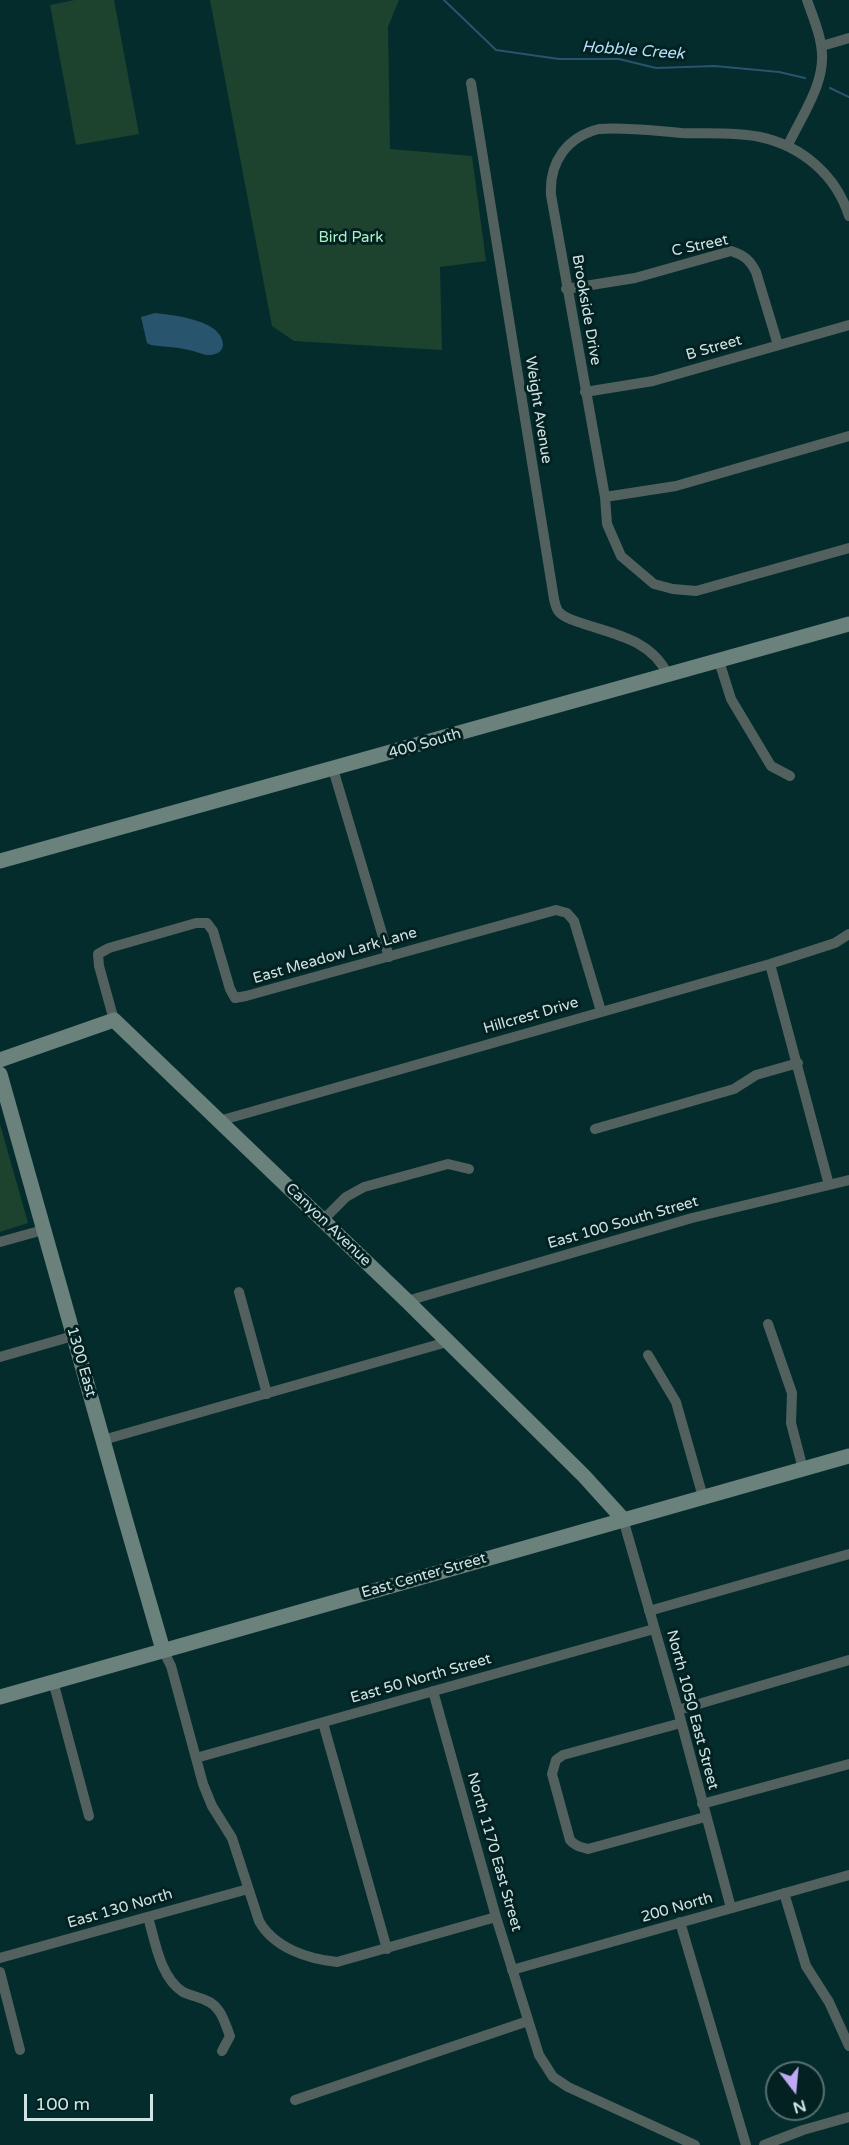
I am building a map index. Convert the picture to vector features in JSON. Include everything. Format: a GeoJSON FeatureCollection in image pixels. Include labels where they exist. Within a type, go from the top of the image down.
{"type":"FeatureCollection","features":[{"type":"Feature","properties":{"kind":"street"},"geometry":{"type":"LineString","coordinates":[[788,145],[814,93],[821,72],[822,46],[807,0]]}},
{"type":"Feature","properties":{"kind":"street"},"geometry":{"type":"LineString","coordinates":[[822,46],[849,38]]}},
{"type":"Feature","properties":{"kind":"street","name":"Weight Avenue"},"geometry":{"type":"LineString","coordinates":[[471,83],[554,599],[558,612],[568,618],[631,639],[647,648],[660,660],[668,675]]}},
{"type":"Feature","properties":{"kind":"street","name":"Brookside Drive"},"geometry":{"type":"LineString","coordinates":[[849,216],[842,198],[826,174],[803,154],[788,145],[753,136],[608,128],[591,131],[576,138],[559,156],[552,171],[550,187],[566,289],[605,496],[607,524],[621,556],[654,584],[673,589],[696,591],[849,548]]}},
{"type":"Feature","properties":{"kind":"street","name":"C Street"},"geometry":{"type":"LineString","coordinates":[[566,289],[635,278],[731,251],[751,262],[778,345]]}},
{"type":"Feature","properties":{"kind":"street","name":"B Street"},"geometry":{"type":"LineString","coordinates":[[585,392],[653,381],[849,325]]}},
{"type":"Feature","properties":{"kind":"street"},"geometry":{"type":"LineString","coordinates":[[605,496],[676,486],[849,436]]}},
{"type":"Feature","properties":{"kind":"street","name":"400 South"},"geometry":{"type":"LineString","coordinates":[[0,861],[849,624]]}},
{"type":"Feature","properties":{"kind":"street"},"geometry":{"type":"LineString","coordinates":[[719,661],[731,699],[771,766],[790,776]]}},
{"type":"Feature","properties":{"kind":"street"},"geometry":{"type":"LineString","coordinates":[[333,769],[389,957]]}},
{"type":"Feature","properties":{"kind":"street","name":"East Meadow Lark Lane"},"geometry":{"type":"LineString","coordinates":[[114,1020],[99,966],[98,954],[109,948],[196,923],[207,923],[213,931],[230,989],[235,998],[556,910],[567,913],[574,921],[601,1011]]}},
{"type":"Feature","properties":{"kind":"street","name":"Hillcrest Drive"},"geometry":{"type":"LineString","coordinates":[[219,1121],[770,964],[835,943],[849,934]]}},
{"type":"Feature","properties":{"kind":"street"},"geometry":{"type":"LineString","coordinates":[[770,964],[829,1185]]}},
{"type":"Feature","properties":{"kind":"street"},"geometry":{"type":"LineString","coordinates":[[0,1060],[114,1020]]}},
{"type":"Feature","properties":{"kind":"street","name":"Canyon Avenue"},"geometry":{"type":"LineString","coordinates":[[114,1020],[408,1301],[584,1476],[623,1519]]}},
{"type":"Feature","properties":{"kind":"street"},"geometry":{"type":"LineString","coordinates":[[595,1129],[734,1089],[756,1075],[798,1063]]}},
{"type":"Feature","properties":{"kind":"street","name":"1300 East"},"geometry":{"type":"LineString","coordinates":[[0,1074],[163,1650]]}},
{"type":"Feature","properties":{"kind":"street"},"geometry":{"type":"LineString","coordinates":[[322,1221],[346,1197],[364,1187],[448,1164],[469,1169]]}},
{"type":"Feature","properties":{"kind":"street","name":"East 100 South Street"},"geometry":{"type":"LineString","coordinates":[[408,1301],[692,1218],[849,1180]]}},
{"type":"Feature","properties":{"kind":"street"},"geometry":{"type":"LineString","coordinates":[[0,1242],[43,1230]]}},
{"type":"Feature","properties":{"kind":"street"},"geometry":{"type":"LineString","coordinates":[[240,1292],[267,1394]]}},
{"type":"Feature","properties":{"kind":"street"},"geometry":{"type":"LineString","coordinates":[[768,1324],[792,1392],[790,1423],[803,1469]]}},
{"type":"Feature","properties":{"kind":"street"},"geometry":{"type":"LineString","coordinates":[[0,1357],[73,1336]]}},
{"type":"Feature","properties":{"kind":"street"},"geometry":{"type":"LineString","coordinates":[[102,1440],[447,1342]]}},
{"type":"Feature","properties":{"kind":"street"},"geometry":{"type":"LineString","coordinates":[[648,1355],[676,1402],[703,1497]]}},
{"type":"Feature","properties":{"kind":"street","name":"East Center Street"},"geometry":{"type":"LineString","coordinates":[[0,1697],[849,1456]]}},
{"type":"Feature","properties":{"kind":"street","name":"North 1050 East Street"},"geometry":{"type":"LineString","coordinates":[[623,1519],[678,1710],[731,1908]]}},
{"type":"Feature","properties":{"kind":"street"},"geometry":{"type":"LineString","coordinates":[[649,1611],[849,1554]]}},
{"type":"Feature","properties":{"kind":"street","name":"East 50 North Street"},"geometry":{"type":"LineString","coordinates":[[196,1758],[654,1629]]}},
{"type":"Feature","properties":{"kind":"street"},"geometry":{"type":"LineString","coordinates":[[163,1650],[171,1666],[203,1784],[212,1806],[232,1838],[263,1928],[274,1939],[298,1954],[317,1960],[337,1962],[496,1917]]}},
{"type":"Feature","properties":{"kind":"street"},"geometry":{"type":"LineString","coordinates":[[678,1710],[849,1660]]}},
{"type":"Feature","properties":{"kind":"street"},"geometry":{"type":"LineString","coordinates":[[53,1681],[89,1815]]}},
{"type":"Feature","properties":{"kind":"street","name":"North 1170 East Street"},"geometry":{"type":"LineString","coordinates":[[433,1691],[496,1917],[539,2055],[553,2077],[568,2087],[694,2145]]}},
{"type":"Feature","properties":{"kind":"street"},"geometry":{"type":"LineString","coordinates":[[323,1723],[387,1949]]}},
{"type":"Feature","properties":{"kind":"street"},"geometry":{"type":"LineString","coordinates":[[681,1723],[563,1755],[556,1760],[552,1774],[570,1840],[574,1845],[588,1850],[705,1817]]}},
{"type":"Feature","properties":{"kind":"street"},"geometry":{"type":"LineString","coordinates":[[702,1804],[849,1764]]}},
{"type":"Feature","properties":{"kind":"street","name":"200 North"},"geometry":{"type":"LineString","coordinates":[[512,1970],[849,1875]]}},
{"type":"Feature","properties":{"kind":"street","name":"East 130 North"},"geometry":{"type":"LineString","coordinates":[[0,1958],[248,1888]]}},
{"type":"Feature","properties":{"kind":"street"},"geometry":{"type":"LineString","coordinates":[[784,1893],[806,1966],[829,2002],[849,2046]]}},
{"type":"Feature","properties":{"kind":"street"},"geometry":{"type":"LineString","coordinates":[[148,1917],[164,1969],[173,1981],[183,1991],[208,2001],[221,2011],[230,2036],[222,2051]]}},
{"type":"Feature","properties":{"kind":"street"},"geometry":{"type":"LineString","coordinates":[[680,1922],[746,2145]]}},
{"type":"Feature","properties":{"kind":"street"},"geometry":{"type":"LineString","coordinates":[[0,1972],[20,2050]]}},
{"type":"Feature","properties":{"kind":"street"},"geometry":{"type":"LineString","coordinates":[[295,2100],[528,2021]]}},
{"type":"Feature","properties":{"kind":"street"},"geometry":{"type":"LineString","coordinates":[[764,2145],[803,2130],[849,2117]]}},
{"type":"Feature","properties":{"kind":"green space"},"geometry":{"type":"Polygon","coordinates":[[[75,0],[114,0],[139,134],[76,145],[50,5],[75,0]]]}},
{"type":"Feature","properties":{"kind":"green space","name":"Bird Park"},"geometry":{"type":"Polygon","coordinates":[[[210,0],[399,0],[388,27],[390,149],[472,156],[486,261],[440,267],[442,350],[294,341],[272,326],[210,0]]]}},
{"type":"Feature","properties":{"kind":"green space"},"geometry":{"type":"Polygon","coordinates":[[[0,1124],[28,1223],[0,1232],[0,1124]]]}},
{"type":"Feature","properties":{"kind":"water"},"geometry":{"type":"Polygon","coordinates":[[[155,313],[184,317],[206,324],[221,336],[222,349],[220,352],[207,355],[147,343],[141,317],[155,313]]]}},
{"type":"Feature","properties":{"kind":"waterway","name":"Hobble Creek"},"geometry":{"type":"LineString","coordinates":[[444,0],[496,50],[559,59],[619,59],[656,68],[715,66],[779,72],[805,78]]}},
{"type":"Feature","properties":{"kind":"waterway","name":"Hobble Creek"},"geometry":{"type":"LineString","coordinates":[[830,88],[849,97]]}}]}
